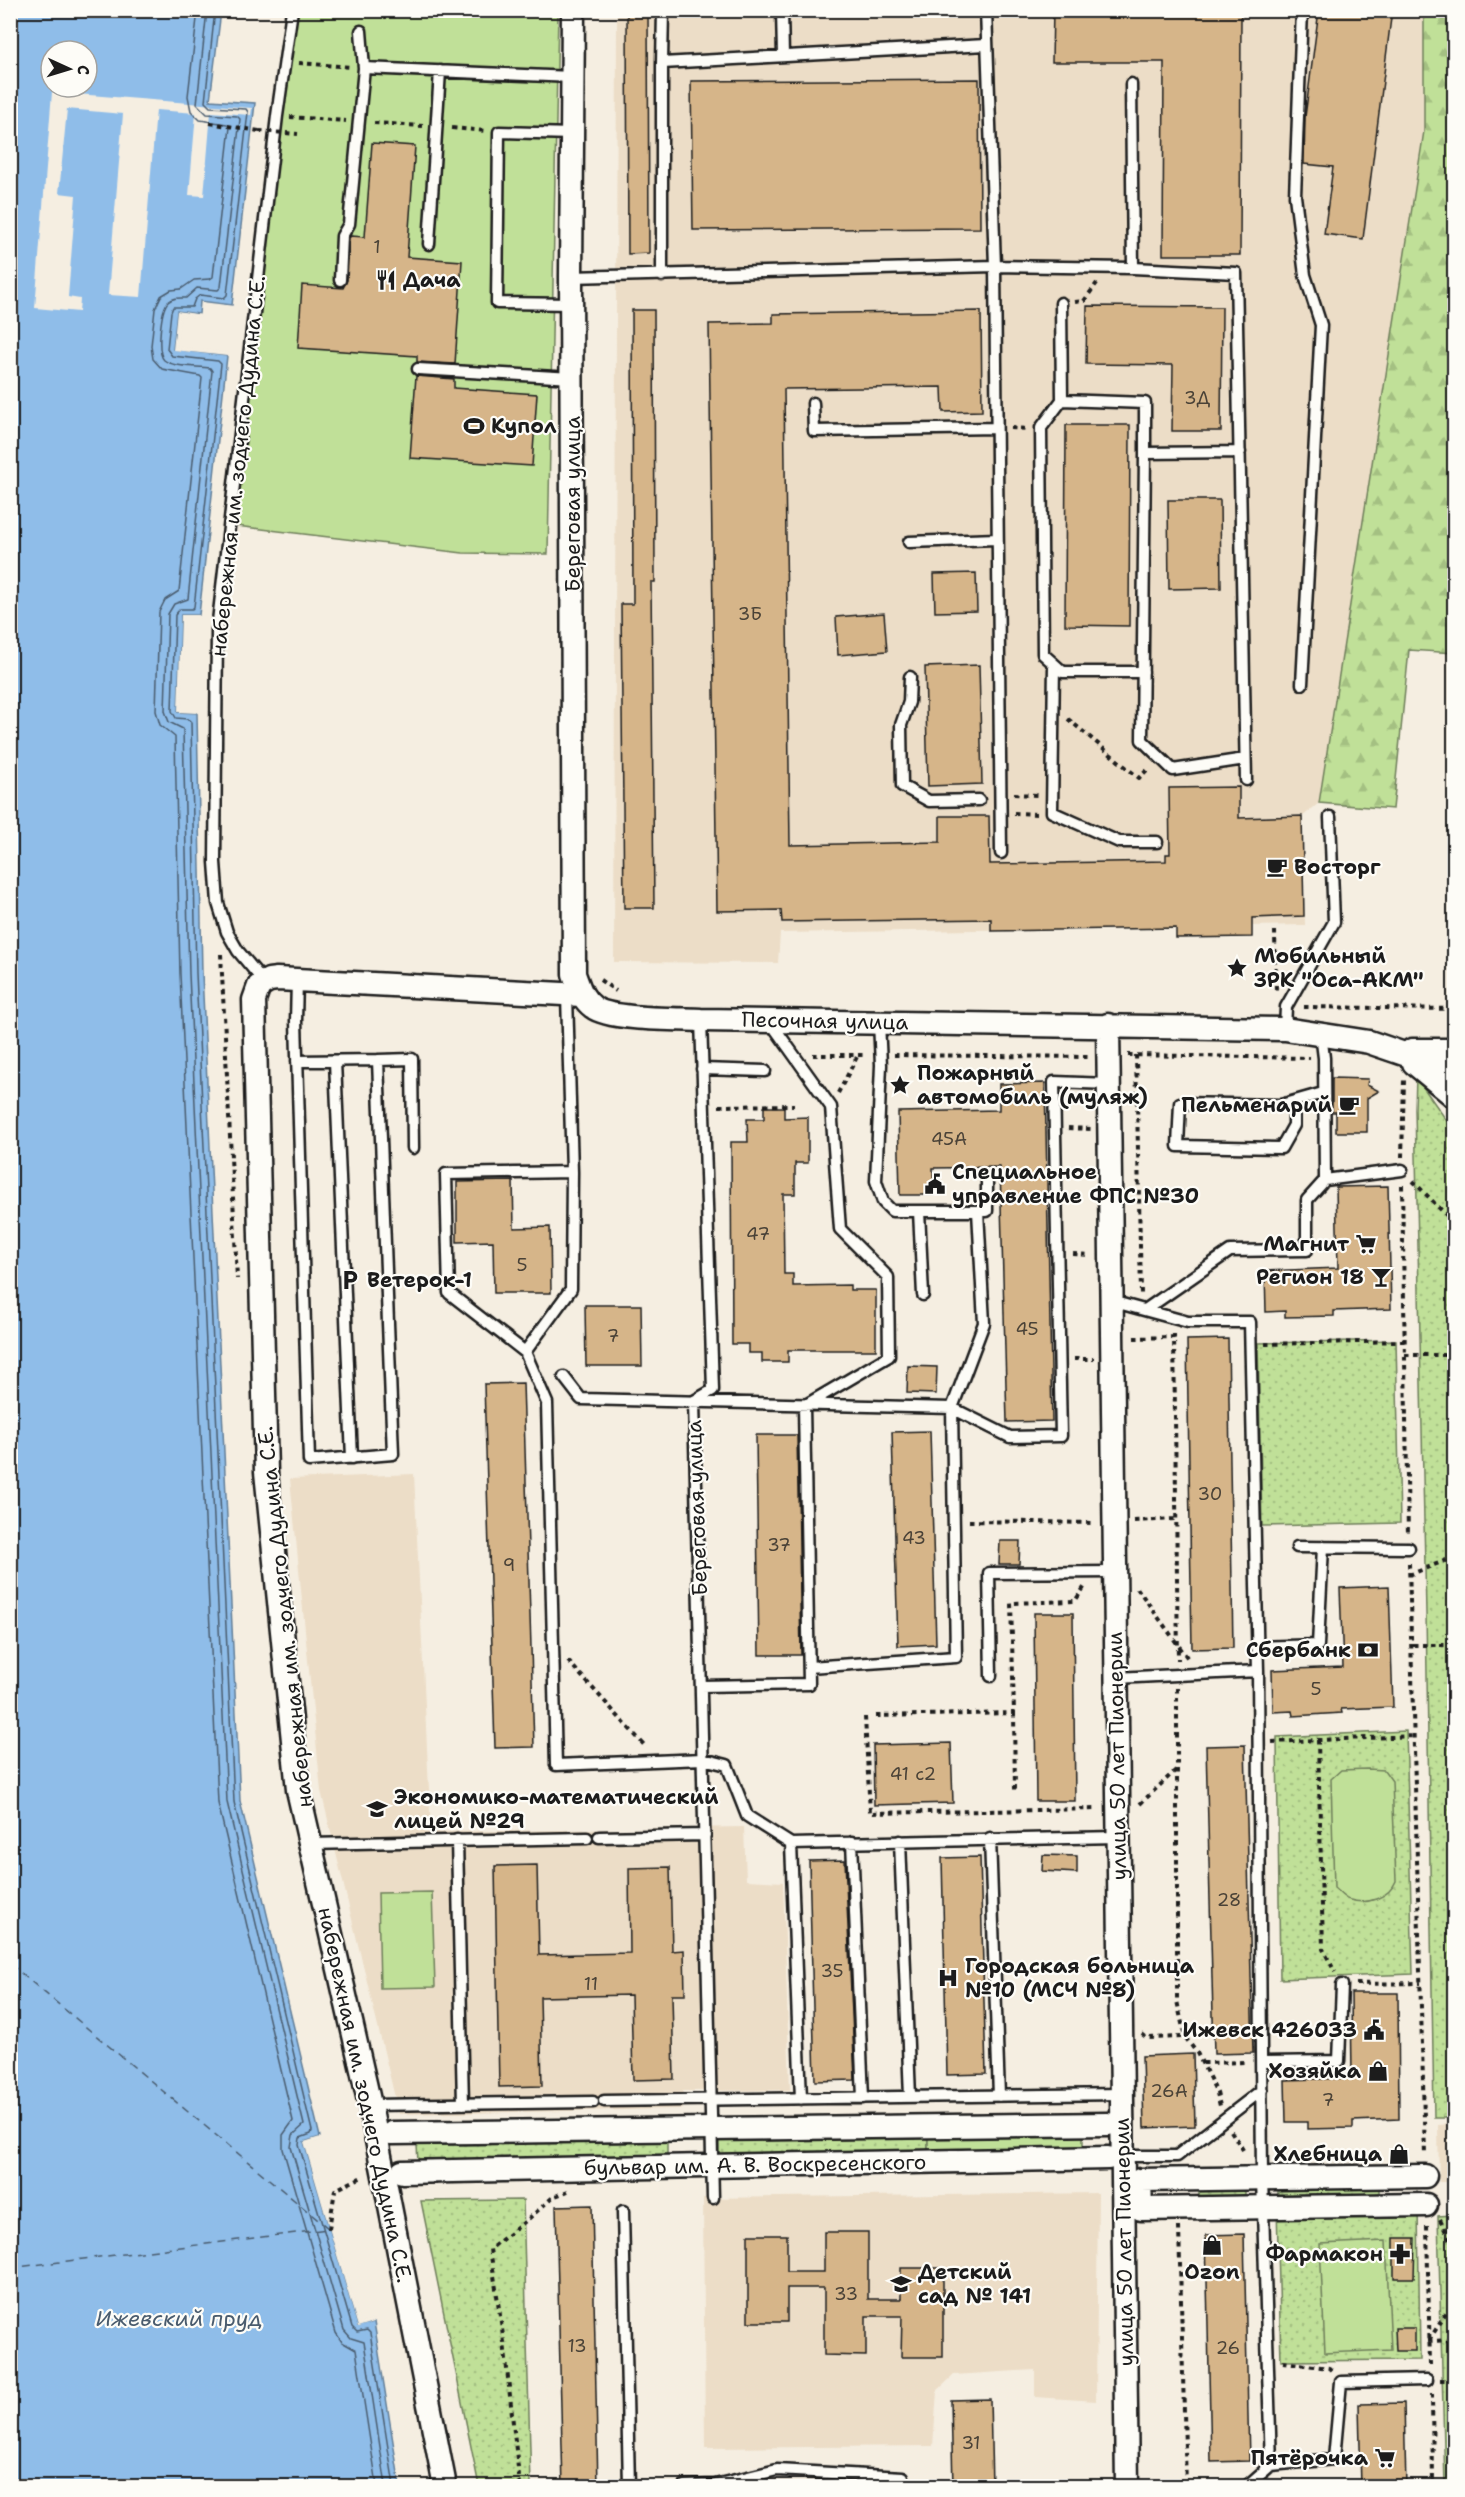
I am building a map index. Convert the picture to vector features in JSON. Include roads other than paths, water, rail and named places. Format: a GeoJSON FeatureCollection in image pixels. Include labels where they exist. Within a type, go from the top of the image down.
{"type":"FeatureCollection","features":[{"type":"Feature","properties":{"kind":"street","name":"Береговая улица"},"geometry":{"type":"LineString","coordinates":[[573,10],[571,277],[575,988]]}},
{"type":"Feature","properties":{"kind":"street"},"geometry":{"type":"LineString","coordinates":[[262,984],[277,979],[575,988]]}},
{"type":"Feature","properties":{"kind":"street","name":"набережная им. зодчего Дудина С.Е."},"geometry":{"type":"LineString","coordinates":[[262,984],[255,992],[254,1015],[266,1472],[298,1790],[370,2105],[445,2487]]}},
{"type":"Feature","properties":{"kind":"street","name":"Песочная улица"},"geometry":{"type":"LineString","coordinates":[[575,988],[594,1008],[609,1015],[701,1020],[1285,1029],[1369,1042],[1455,1071]]}},
{"type":"Feature","properties":{"kind":"street","name":"улица 50 лет Пионерии"},"geometry":{"type":"LineString","coordinates":[[1108,1026],[1122,2094],[1116,2157],[1127,2487]]}},
{"type":"Feature","properties":{"kind":"street","name":"Песочная улица"},"geometry":{"type":"LineString","coordinates":[[1399,1051],[1455,1050]]}},
{"type":"Feature","properties":{"kind":"street","name":"Песочная улица"},"geometry":{"type":"LineString","coordinates":[[1399,1051],[1455,1060]]}},
{"type":"Feature","properties":{"kind":"street","name":"Песочная улица"},"geometry":{"type":"LineString","coordinates":[[1399,1051],[1455,1096]]}},
{"type":"Feature","properties":{"kind":"street"},"geometry":{"type":"LineString","coordinates":[[392,2133],[1108,2124]]}},
{"type":"Feature","properties":{"kind":"street","name":"бульвар им. А. В. Воскресенского"},"geometry":{"type":"LineString","coordinates":[[402,2172],[1116,2157]]}},
{"type":"Feature","properties":{"kind":"street"},"geometry":{"type":"LineString","coordinates":[[1425,2176],[1140,2180],[1141,2209],[1264,2207],[1432,2210]]}},
{"type":"Feature","properties":{"kind":"lane","name":"набережная им. зодчего Дудина С.Е."},"geometry":{"type":"LineString","coordinates":[[262,984],[227,932],[218,903],[215,862],[217,630],[277,116],[292,10]]}},
{"type":"Feature","properties":{"kind":"lane"},"geometry":{"type":"LineString","coordinates":[[662,276],[663,10]]}},
{"type":"Feature","properties":{"kind":"lane"},"geometry":{"type":"LineString","coordinates":[[782,10],[783,56]]}},
{"type":"Feature","properties":{"kind":"lane"},"geometry":{"type":"LineString","coordinates":[[986,10],[995,266],[1001,853]]}},
{"type":"Feature","properties":{"kind":"lane"},"geometry":{"type":"LineString","coordinates":[[1302,10],[1295,196],[1305,275],[1321,325],[1302,684]]}},
{"type":"Feature","properties":{"kind":"lane"},"geometry":{"type":"LineString","coordinates":[[340,280],[342,236],[350,224],[364,68],[361,31]]}},
{"type":"Feature","properties":{"kind":"lane"},"geometry":{"type":"LineString","coordinates":[[662,63],[986,45]]}},
{"type":"Feature","properties":{"kind":"lane"},"geometry":{"type":"LineString","coordinates":[[364,68],[572,77]]}},
{"type":"Feature","properties":{"kind":"lane"},"geometry":{"type":"LineString","coordinates":[[429,244],[440,71]]}},
{"type":"Feature","properties":{"kind":"lane"},"geometry":{"type":"LineString","coordinates":[[1131,84],[1133,268]]}},
{"type":"Feature","properties":{"kind":"lane"},"geometry":{"type":"LineString","coordinates":[[572,134],[499,132],[497,303],[572,304]]}},
{"type":"Feature","properties":{"kind":"lane"},"geometry":{"type":"LineString","coordinates":[[571,277],[995,266],[1133,268],[1236,273],[1246,780]]}},
{"type":"Feature","properties":{"kind":"lane"},"geometry":{"type":"LineString","coordinates":[[1061,303],[1062,400],[1040,430],[1043,654],[1064,672],[1143,672]]}},
{"type":"Feature","properties":{"kind":"lane"},"geometry":{"type":"LineString","coordinates":[[418,369],[572,378]]}},
{"type":"Feature","properties":{"kind":"lane"},"geometry":{"type":"LineString","coordinates":[[1062,400],[1145,403],[1142,740],[1158,758],[1173,770],[1245,759]]}},
{"type":"Feature","properties":{"kind":"lane"},"geometry":{"type":"LineString","coordinates":[[813,403],[814,430],[996,428]]}},
{"type":"Feature","properties":{"kind":"lane"},"geometry":{"type":"LineString","coordinates":[[1145,453],[1240,452]]}},
{"type":"Feature","properties":{"kind":"lane"},"geometry":{"type":"LineString","coordinates":[[909,542],[998,539]]}},
{"type":"Feature","properties":{"kind":"lane"},"geometry":{"type":"LineString","coordinates":[[1054,664],[1052,812],[1119,842],[1157,842]]}},
{"type":"Feature","properties":{"kind":"lane"},"geometry":{"type":"LineString","coordinates":[[910,677],[909,702],[901,725],[902,786],[929,801],[979,800]]}},
{"type":"Feature","properties":{"kind":"lane"},"geometry":{"type":"LineString","coordinates":[[1285,1029],[1286,1006],[1334,922],[1330,817]]}},
{"type":"Feature","properties":{"kind":"lane"},"geometry":{"type":"LineString","coordinates":[[297,980],[297,1061],[309,1461],[393,1454],[378,1060]]}},
{"type":"Feature","properties":{"kind":"lane"},"geometry":{"type":"LineString","coordinates":[[525,1352],[571,1289],[575,988]]}},
{"type":"Feature","properties":{"kind":"lane","name":"Береговая улица"},"geometry":{"type":"LineString","coordinates":[[701,1020],[713,1390],[694,1401],[712,2198]]}},
{"type":"Feature","properties":{"kind":"lane"},"geometry":{"type":"LineString","coordinates":[[770,1020],[831,1107],[840,1229],[888,1277],[889,1356],[804,1406]]}},
{"type":"Feature","properties":{"kind":"lane"},"geometry":{"type":"LineString","coordinates":[[879,1022],[881,1065],[876,1181],[883,1202],[892,1211],[987,1211],[987,1182]]}},
{"type":"Feature","properties":{"kind":"lane"},"geometry":{"type":"LineString","coordinates":[[1321,1034],[1324,1058],[1325,1180]]}},
{"type":"Feature","properties":{"kind":"lane"},"geometry":{"type":"LineString","coordinates":[[297,1061],[412,1059],[413,1148]]}},
{"type":"Feature","properties":{"kind":"lane"},"geometry":{"type":"LineString","coordinates":[[335,1061],[352,1458]]}},
{"type":"Feature","properties":{"kind":"lane"},"geometry":{"type":"LineString","coordinates":[[702,1069],[765,1071]]}},
{"type":"Feature","properties":{"kind":"lane"},"geometry":{"type":"LineString","coordinates":[[564,1377],[581,1399],[952,1408],[1010,1437],[1061,1436],[1054,1082],[1108,1084]]}},
{"type":"Feature","properties":{"kind":"lane"},"geometry":{"type":"LineString","coordinates":[[1294,1102],[1294,1125],[1281,1148],[1178,1146],[1180,1102],[1281,1106],[1323,1093]]}},
{"type":"Feature","properties":{"kind":"lane"},"geometry":{"type":"LineString","coordinates":[[1143,1310],[1230,1251],[1307,1250],[1307,1200],[1325,1180],[1402,1170]]}},
{"type":"Feature","properties":{"kind":"lane"},"geometry":{"type":"LineString","coordinates":[[572,1172],[446,1174],[449,1293],[525,1352],[547,1403],[556,1765],[703,1759],[727,1765],[747,1816],[791,1844],[1118,1837]]}},
{"type":"Feature","properties":{"kind":"lane"},"geometry":{"type":"LineString","coordinates":[[919,1211],[923,1295]]}},
{"type":"Feature","properties":{"kind":"lane"},"geometry":{"type":"LineString","coordinates":[[809,1667],[956,1657],[952,1408],[984,1323],[978,1211]]}},
{"type":"Feature","properties":{"kind":"lane"},"geometry":{"type":"LineString","coordinates":[[1111,1301],[1188,1322],[1250,1323],[1258,1647],[1262,2178],[1271,2465]]}},
{"type":"Feature","properties":{"kind":"lane"},"geometry":{"type":"LineString","coordinates":[[701,1686],[809,1684],[804,1406]]}},
{"type":"Feature","properties":{"kind":"lane"},"geometry":{"type":"LineString","coordinates":[[1297,1547],[1409,1548]]}},
{"type":"Feature","properties":{"kind":"lane"},"geometry":{"type":"LineString","coordinates":[[1258,1647],[1318,1645],[1323,1547]]}},
{"type":"Feature","properties":{"kind":"lane"},"geometry":{"type":"LineString","coordinates":[[991,1676],[989,1573],[1115,1564]]}},
{"type":"Feature","properties":{"kind":"lane"},"geometry":{"type":"LineString","coordinates":[[1116,1677],[1258,1671]]}},
{"type":"Feature","properties":{"kind":"lane"},"geometry":{"type":"LineString","coordinates":[[599,1838],[705,1831]]}},
{"type":"Feature","properties":{"kind":"lane"},"geometry":{"type":"LineString","coordinates":[[310,1844],[587,1838]]}},
{"type":"Feature","properties":{"kind":"lane"},"geometry":{"type":"LineString","coordinates":[[990,1838],[999,2096]]}},
{"type":"Feature","properties":{"kind":"lane"},"geometry":{"type":"LineString","coordinates":[[457,1840],[463,2104]]}},
{"type":"Feature","properties":{"kind":"lane"},"geometry":{"type":"LineString","coordinates":[[900,1841],[910,2097]]}},
{"type":"Feature","properties":{"kind":"lane"},"geometry":{"type":"LineString","coordinates":[[852,1842],[863,2098]]}},
{"type":"Feature","properties":{"kind":"lane"},"geometry":{"type":"LineString","coordinates":[[791,1844],[801,2099]]}},
{"type":"Feature","properties":{"kind":"lane"},"geometry":{"type":"LineString","coordinates":[[1262,2062],[1339,2061],[1342,1985]]}},
{"type":"Feature","properties":{"kind":"lane"},"geometry":{"type":"LineString","coordinates":[[1116,2157],[1177,2156],[1262,2090]]}},
{"type":"Feature","properties":{"kind":"lane"},"geometry":{"type":"LineString","coordinates":[[370,2105],[1122,2094]]}},
{"type":"Feature","properties":{"kind":"lane"},"geometry":{"type":"LineString","coordinates":[[623,2211],[628,2487]]}},
{"type":"Feature","properties":{"kind":"lane"},"geometry":{"type":"LineString","coordinates":[[1247,2487],[1271,2465],[1334,2459],[1341,2382],[1429,2375]]}},
{"type":"Feature","properties":{"kind":"lane"},"geometry":{"type":"LineString","coordinates":[[684,2487],[715,2485],[756,2473],[777,2470],[903,2477],[903,2487]]}},
{"type":"Feature","properties":{"kind":"water","name":"Ижевский пруд"},"geometry":{"type":"Polygon","coordinates":[[[11,11],[221,11],[210,100],[255,103],[232,305],[200,301],[199,314],[177,311],[173,349],[227,356],[199,615],[181,615],[178,712],[197,713],[202,973],[240,1801],[320,2137],[304,2142],[358,2326],[374,2322],[400,2486],[11,2486],[11,11]]]}},
{"type":"Feature","properties":{"kind":"place","name":"Дача"},"geometry":{"type":"Point","coordinates":[386,280]}},
{"type":"Feature","properties":{"kind":"place","name":"Купол"},"geometry":{"type":"Point","coordinates":[474,426]}},
{"type":"Feature","properties":{"kind":"place","name":"Восторг"},"geometry":{"type":"Point","coordinates":[1277,867]}},
{"type":"Feature","properties":{"kind":"place","name":"Мобильный ЗРК \"Оса-АКМ\""},"geometry":{"type":"Point","coordinates":[1237,968]}},
{"type":"Feature","properties":{"kind":"place","name":"Пожарный автомобиль (муляж)"},"geometry":{"type":"Point","coordinates":[900,1085]}},
{"type":"Feature","properties":{"kind":"place","name":"Пельменарий"},"geometry":{"type":"Point","coordinates":[1349,1105]}},
{"type":"Feature","properties":{"kind":"place","name":"Специальное управление ФПС №30"},"geometry":{"type":"Point","coordinates":[935,1184]}},
{"type":"Feature","properties":{"kind":"place","name":"Магнит"},"geometry":{"type":"Point","coordinates":[1366,1244]}},
{"type":"Feature","properties":{"kind":"place","name":"Регион 18"},"geometry":{"type":"Point","coordinates":[1381,1277]}},
{"type":"Feature","properties":{"kind":"place","name":"Ветерок-1"},"geometry":{"type":"Point","coordinates":[350,1280]}},
{"type":"Feature","properties":{"kind":"place","name":"Сбербанк"},"geometry":{"type":"Point","coordinates":[1368,1650]}},
{"type":"Feature","properties":{"kind":"place","name":"Экономико-математический лицей №29"},"geometry":{"type":"Point","coordinates":[377,1809]}},
{"type":"Feature","properties":{"kind":"place","name":"Городская больница №10 (МСЧ №8)"},"geometry":{"type":"Point","coordinates":[948,1978]}},
{"type":"Feature","properties":{"kind":"place","name":"Ижевск 426033"},"geometry":{"type":"Point","coordinates":[1374,2030]}},
{"type":"Feature","properties":{"kind":"place","name":"Хозяйка"},"geometry":{"type":"Point","coordinates":[1378,2071]}},
{"type":"Feature","properties":{"kind":"place","name":"Хлебница"},"geometry":{"type":"Point","coordinates":[1399,2154]}},
{"type":"Feature","properties":{"kind":"place","name":"Ozon"},"geometry":{"type":"Point","coordinates":[1212,2245]}},
{"type":"Feature","properties":{"kind":"place","name":"Фармакон"},"geometry":{"type":"Point","coordinates":[1400,2254]}},
{"type":"Feature","properties":{"kind":"place","name":"Детский сад № 141"},"geometry":{"type":"Point","coordinates":[901,2284]}},
{"type":"Feature","properties":{"kind":"place","name":"Пятёрочка"},"geometry":{"type":"Point","coordinates":[1385,2458]}}]}
